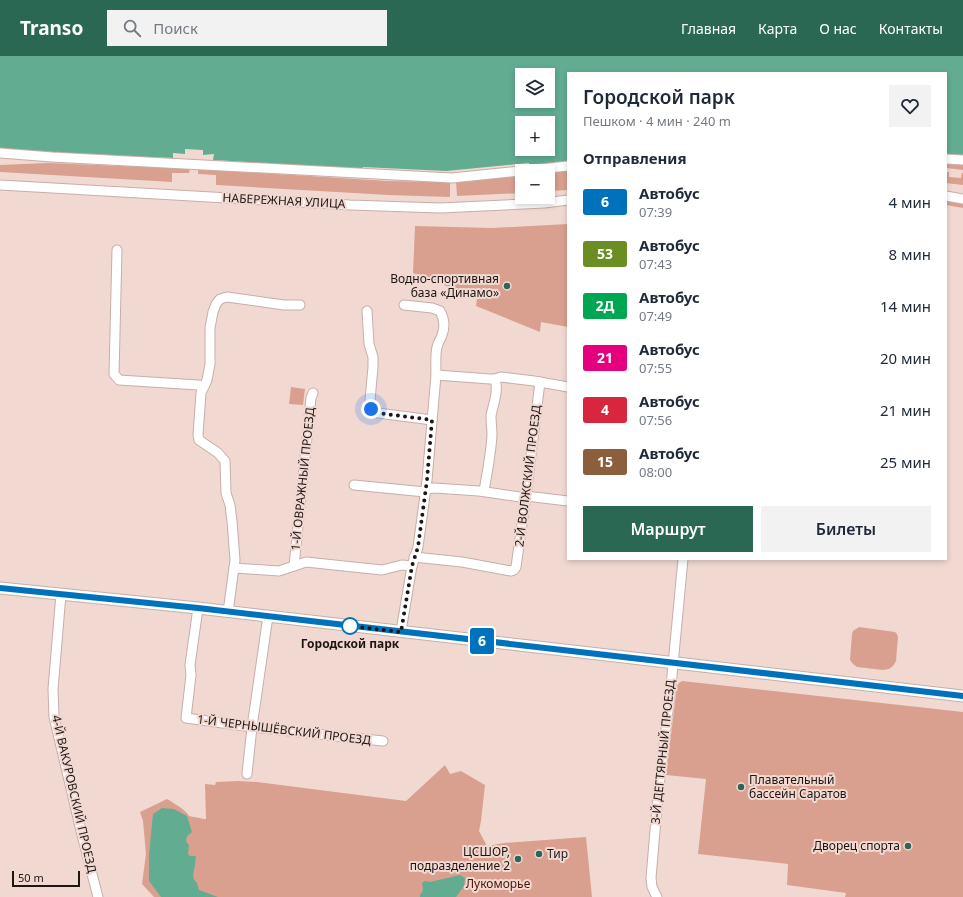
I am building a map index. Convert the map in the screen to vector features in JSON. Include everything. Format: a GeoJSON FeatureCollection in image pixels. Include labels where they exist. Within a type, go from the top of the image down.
{"type":"FeatureCollection","features":[{"type":"Feature","properties":{"kind":"main road"},"geometry":{"type":"LineString","coordinates":[[0,588],[198,608],[963,696]]}},
{"type":"Feature","properties":{"kind":"street"},"geometry":{"type":"LineString","coordinates":[[0,153],[452,178],[567,166]]}},
{"type":"Feature","properties":{"kind":"street"},"geometry":{"type":"LineString","coordinates":[[947,159],[963,160]]}},
{"type":"Feature","properties":{"kind":"street","name":"НАБЕРЕЖНАЯ УЛИЦА"},"geometry":{"type":"LineString","coordinates":[[0,185],[350,205],[440,208],[544,203],[567,200]]}},
{"type":"Feature","properties":{"kind":"street"},"geometry":{"type":"LineString","coordinates":[[947,196],[963,199]]}},
{"type":"Feature","properties":{"kind":"street"},"geometry":{"type":"LineString","coordinates":[[117,250],[114,374],[119,380],[204,386]]}},
{"type":"Feature","properties":{"kind":"street"},"geometry":{"type":"LineString","coordinates":[[228,612],[235,560],[230,505],[226,493],[224,461],[218,453],[199,440],[198,435],[201,393],[207,380],[210,364],[210,328],[213,312],[220,299],[227,297],[284,304],[300,304]]}},
{"type":"Feature","properties":{"kind":"street"},"geometry":{"type":"LineString","coordinates":[[401,632],[413,562],[418,547],[427,480],[436,375],[437,345],[443,334],[444,326],[440,311],[432,308],[404,305]]}},
{"type":"Feature","properties":{"kind":"street"},"geometry":{"type":"LineString","coordinates":[[367,311],[369,344],[374,367],[370,400],[371,409],[378,413],[432,420]]}},
{"type":"Feature","properties":{"kind":"street"},"geometry":{"type":"LineString","coordinates":[[436,375],[495,379],[501,377],[567,387]]}},
{"type":"Feature","properties":{"kind":"street"},"geometry":{"type":"LineString","coordinates":[[484,492],[492,436],[491,418],[496,393],[495,379]]}},
{"type":"Feature","properties":{"kind":"street","name":"2-Й ВОЛЖСКИЙ ПРОЕЗД"},"geometry":{"type":"LineString","coordinates":[[413,562],[462,562],[511,571],[514,570],[516,567],[526,496],[540,382]]}},
{"type":"Feature","properties":{"kind":"street","name":"1-Й ОВРАЖНЫЙ ПРОЕЗД"},"geometry":{"type":"LineString","coordinates":[[294,566],[311,398],[313,393]]}},
{"type":"Feature","properties":{"kind":"street"},"geometry":{"type":"LineString","coordinates":[[354,485],[425,490],[434,488],[567,501]]}},
{"type":"Feature","properties":{"kind":"street","name":"3-Й ДЕГТЯРНЫЙ ПРОЕЗД"},"geometry":{"type":"LineString","coordinates":[[657,896],[652,887],[650,878],[683,560]]}},
{"type":"Feature","properties":{"kind":"street"},"geometry":{"type":"LineString","coordinates":[[234,568],[279,571],[306,562],[382,570],[413,562]]}},
{"type":"Feature","properties":{"kind":"street","name":"4-Й ВАКУРОВСКИЙ ПРОЕЗД"},"geometry":{"type":"LineString","coordinates":[[61,594],[53,689],[54,717],[98,897]]}},
{"type":"Feature","properties":{"kind":"street","name":"1-Й ЧЕРНЫШЁВСКИЙ ПРОЕЗД"},"geometry":{"type":"LineString","coordinates":[[198,608],[190,665],[191,676],[186,718],[252,727],[383,741]]}},
{"type":"Feature","properties":{"kind":"street"},"geometry":{"type":"LineString","coordinates":[[247,774],[252,727],[268,616]]}},
{"type":"Feature","properties":{"kind":"green space"},"geometry":{"type":"Polygon","coordinates":[[[947,162],[963,163],[963,170],[947,168],[947,162]]]}},
{"type":"Feature","properties":{"kind":"green space"},"geometry":{"type":"Polygon","coordinates":[[[48,163],[190,169],[189,173],[172,173],[172,182],[0,172],[0,165],[48,163]]]}},
{"type":"Feature","properties":{"kind":"green space"},"geometry":{"type":"Polygon","coordinates":[[[198,169],[388,181],[450,182],[450,197],[216,185],[216,175],[198,174],[198,169]]]}},
{"type":"Feature","properties":{"kind":"green space"},"geometry":{"type":"Polygon","coordinates":[[[567,171],[567,190],[555,191],[555,172],[567,171]]]}},
{"type":"Feature","properties":{"kind":"green space"},"geometry":{"type":"Polygon","coordinates":[[[947,172],[949,172],[949,177],[961,178],[963,173],[963,185],[947,183],[947,172]]]}},
{"type":"Feature","properties":{"kind":"green space"},"geometry":{"type":"Polygon","coordinates":[[[515,176],[515,193],[457,196],[456,181],[515,176]]]}},
{"type":"Feature","properties":{"kind":"green space"},"geometry":{"type":"Polygon","coordinates":[[[947,201],[963,203],[963,208],[947,205],[947,201]]]}},
{"type":"Feature","properties":{"kind":"green space","name":"Водно-спортивная база «Динамо»"},"geometry":{"type":"Polygon","coordinates":[[[567,224],[567,327],[541,322],[540,332],[476,306],[477,298],[413,273],[415,226],[492,228],[567,224]]]}},
{"type":"Feature","properties":{"kind":"green space"},"geometry":{"type":"Polygon","coordinates":[[[291,387],[305,389],[303,405],[289,404],[291,387]]]}},
{"type":"Feature","properties":{"kind":"green space"},"geometry":{"type":"Polygon","coordinates":[[[859,627],[895,632],[897,634],[896,661],[893,666],[889,669],[883,670],[857,667],[853,664],[850,660],[852,634],[853,631],[859,627]]]}},
{"type":"Feature","properties":{"kind":"green space"},"geometry":{"type":"Polygon","coordinates":[[[682,681],[963,712],[963,897],[845,897],[846,893],[787,885],[788,864],[698,854],[706,779],[666,775],[677,686],[682,681]]]}},
{"type":"Feature","properties":{"kind":"green space","name":"Лукоморье"},"geometry":{"type":"Polygon","coordinates":[[[445,765],[450,774],[461,771],[485,785],[479,831],[487,846],[504,843],[586,837],[592,897],[154,897],[142,884],[146,854],[143,821],[140,812],[167,799],[183,809],[189,816],[206,819],[205,784],[215,785],[216,782],[238,781],[257,782],[406,801],[445,765]]]}},
{"type":"Feature","properties":{"kind":"shaded area"},"geometry":{"type":"Polygon","coordinates":[[[0,56],[963,56],[963,155],[947,154],[947,72],[567,72],[567,162],[552,164],[515,164],[446,171],[363,167],[362,171],[213,160],[214,154],[203,155],[203,150],[185,149],[185,154],[173,153],[173,158],[0,149],[0,56]]]}},
{"type":"Feature","properties":{"kind":"shaded area"},"geometry":{"type":"Polygon","coordinates":[[[162,808],[174,809],[187,816],[192,832],[186,838],[189,845],[188,854],[190,856],[196,856],[193,874],[195,881],[199,890],[218,897],[161,897],[149,881],[149,855],[153,814],[162,808]]]}},
{"type":"Feature","properties":{"kind":"shaded area"},"geometry":{"type":"Polygon","coordinates":[[[460,875],[465,878],[464,886],[456,897],[420,897],[423,890],[422,883],[425,881],[430,882],[460,875]]]}},
{"type":"Feature","properties":{"kind":"bus line","name":"6"},"geometry":{"type":"LineString","coordinates":[[0,588],[198,608],[963,696]]}},
{"type":"Feature","properties":{"kind":"place","name":"Водно-спортивная база «Динамо»"},"geometry":{"type":"Point","coordinates":[507,286]}},
{"type":"Feature","properties":{"kind":"place","name":"Городской парк"},"geometry":{"type":"Point","coordinates":[350,626]}},
{"type":"Feature","properties":{"kind":"place","name":"Плавательный бассейн Саратов"},"geometry":{"type":"Point","coordinates":[741,787]}},
{"type":"Feature","properties":{"kind":"place","name":"Дворец спорта"},"geometry":{"type":"Point","coordinates":[908,846]}},
{"type":"Feature","properties":{"kind":"place","name":"Тир"},"geometry":{"type":"Point","coordinates":[539,854]}},
{"type":"Feature","properties":{"kind":"place","name":"ЦСШОР, подразделение 2"},"geometry":{"type":"Point","coordinates":[518,859]}},
{"type":"Feature","properties":{"kind":"route"},"geometry":{"type":"LineString","coordinates":[[350,626],[401,632],[412,566],[418,547],[427,480],[432,420],[378,413],[371,409]]}}]}
